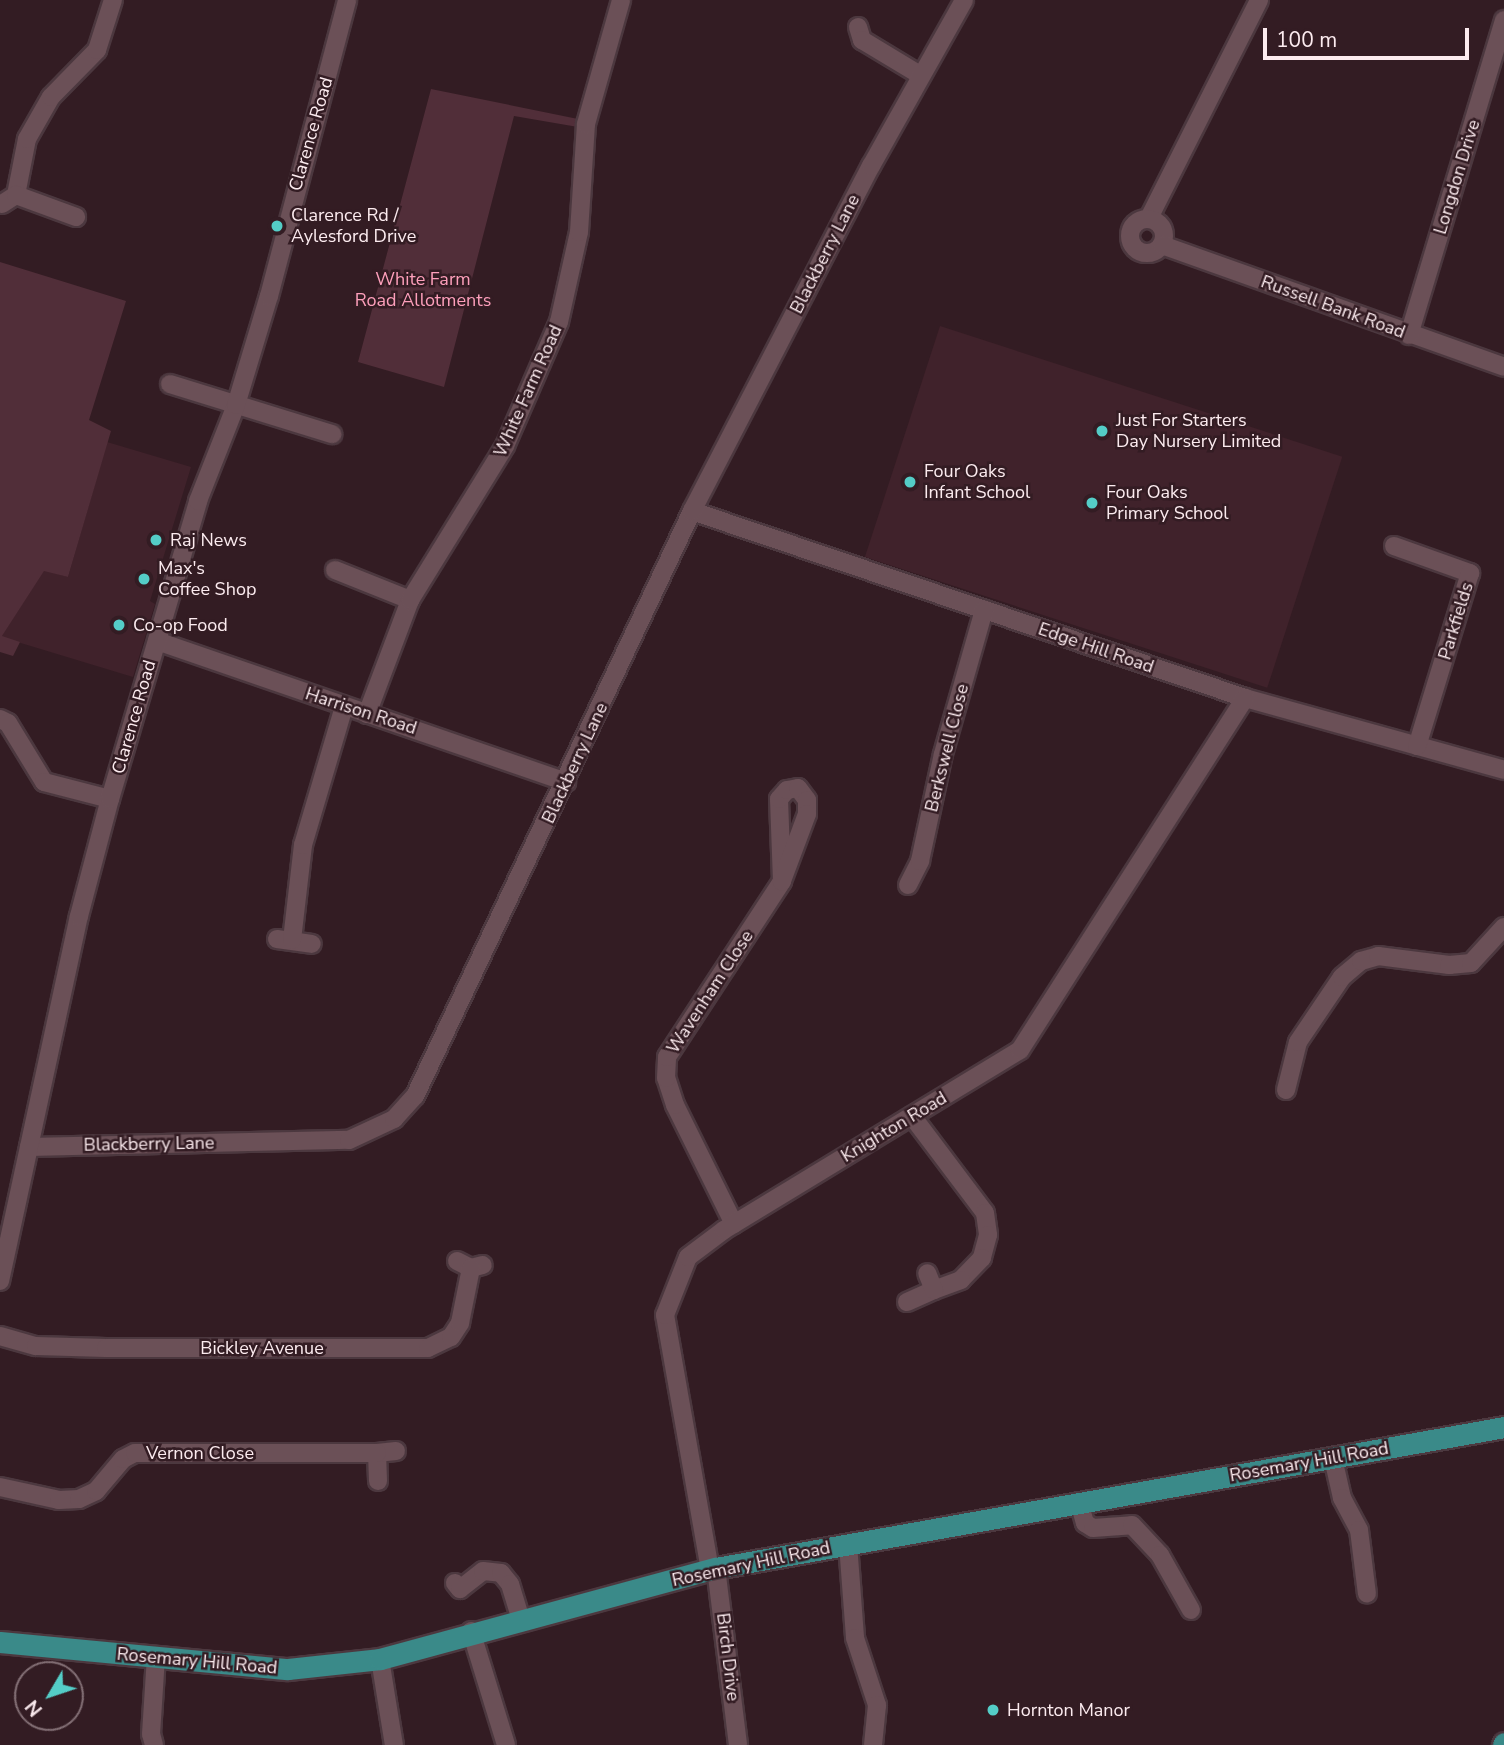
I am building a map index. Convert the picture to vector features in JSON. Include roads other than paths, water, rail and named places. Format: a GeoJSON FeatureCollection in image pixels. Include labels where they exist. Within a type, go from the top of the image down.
{"type":"FeatureCollection","features":[{"type":"Feature","properties":{"kind":"main road","name":"Rosemary Hill Road"},"geometry":{"type":"LineString","coordinates":[[0,1642],[288,1669],[380,1659],[471,1631],[713,1569],[1504,1427]]}},
{"type":"Feature","properties":{"kind":"street"},"geometry":{"type":"LineString","coordinates":[[76,217],[9,200],[32,128],[51,97],[97,50],[113,0]]}},
{"type":"Feature","properties":{"kind":"street","name":"Clarence Road"},"geometry":{"type":"LineString","coordinates":[[0,1281],[79,916],[110,799],[198,500],[236,405],[347,0]]}},
{"type":"Feature","properties":{"kind":"street","name":"White Farm Road"},"geometry":{"type":"LineString","coordinates":[[368,714],[410,600],[505,446],[559,322],[579,232],[586,124],[621,0]]}},
{"type":"Feature","properties":{"kind":"street","name":"Blackberry Lane"},"geometry":{"type":"LineString","coordinates":[[29,1147],[349,1140],[394,1119],[415,1096],[692,511],[920,75],[964,0]]}},
{"type":"Feature","properties":{"kind":"street","name":"Russell Bank Road"},"geometry":{"type":"LineString","coordinates":[[1259,0],[1149,218],[1131,227],[1132,246],[1147,253],[1162,245],[1504,367]]}},
{"type":"Feature","properties":{"kind":"street","name":"Longdon Drive"},"geometry":{"type":"LineString","coordinates":[[1409,335],[1504,20]]}},
{"type":"Feature","properties":{"kind":"street"},"geometry":{"type":"LineString","coordinates":[[858,27],[862,40],[920,75]]}},
{"type":"Feature","properties":{"kind":"street"},"geometry":{"type":"LineString","coordinates":[[1149,218],[1163,229],[1162,245]]}},
{"type":"Feature","properties":{"kind":"street"},"geometry":{"type":"LineString","coordinates":[[170,384],[332,434]]}},
{"type":"Feature","properties":{"kind":"street","name":"Edge Hill Road"},"geometry":{"type":"LineString","coordinates":[[692,511],[1244,698],[1504,770]]}},
{"type":"Feature","properties":{"kind":"street","name":"Parkfields"},"geometry":{"type":"LineString","coordinates":[[1394,546],[1470,573],[1417,746]]}},
{"type":"Feature","properties":{"kind":"street"},"geometry":{"type":"LineString","coordinates":[[335,570],[410,600]]}},
{"type":"Feature","properties":{"kind":"street","name":"Berkswell Close"},"geometry":{"type":"LineString","coordinates":[[908,885],[920,861],[943,754],[984,610]]}},
{"type":"Feature","properties":{"kind":"street","name":"Harrison Road"},"geometry":{"type":"LineString","coordinates":[[157,641],[344,707],[480,749],[566,782]]}},
{"type":"Feature","properties":{"kind":"street","name":"Knighton Road"},"geometry":{"type":"LineString","coordinates":[[713,1569],[665,1315],[688,1257],[734,1224],[1020,1050],[1244,698]]}},
{"type":"Feature","properties":{"kind":"street"},"geometry":{"type":"LineString","coordinates":[[312,944],[285,939],[303,845],[344,707]]}},
{"type":"Feature","properties":{"kind":"street"},"geometry":{"type":"LineString","coordinates":[[0,719],[8,723],[44,782],[110,799]]}},
{"type":"Feature","properties":{"kind":"street","name":"Wavenham Close"},"geometry":{"type":"LineString","coordinates":[[734,1224],[675,1105],[666,1078],[667,1057],[782,881]]}},
{"type":"Feature","properties":{"kind":"street"},"geometry":{"type":"LineString","coordinates":[[1286,1090],[1298,1042],[1342,977],[1361,961],[1378,956],[1449,965],[1471,963],[1504,928]]}},
{"type":"Feature","properties":{"kind":"street"},"geometry":{"type":"LineString","coordinates":[[907,1302],[961,1280],[982,1258],[988,1235],[985,1213],[912,1116]]}},
{"type":"Feature","properties":{"kind":"street","name":"Bickley Avenue"},"geometry":{"type":"LineString","coordinates":[[0,1336],[36,1346],[106,1348],[428,1348],[451,1336],[460,1323],[471,1264]]}},
{"type":"Feature","properties":{"kind":"street"},"geometry":{"type":"LineString","coordinates":[[927,1273],[934,1290]]}},
{"type":"Feature","properties":{"kind":"street","name":"Vernon Close"},"geometry":{"type":"LineString","coordinates":[[0,1487],[79,1499],[96,1491],[122,1459],[135,1453],[396,1451]]}},
{"type":"Feature","properties":{"kind":"street"},"geometry":{"type":"LineString","coordinates":[[377,1453],[378,1481]]}},
{"type":"Feature","properties":{"kind":"street"},"geometry":{"type":"LineString","coordinates":[[1333,1458],[1342,1498],[1359,1530],[1367,1594]]}},
{"type":"Feature","properties":{"kind":"street"},"geometry":{"type":"LineString","coordinates":[[1079,1502],[1085,1522],[1093,1528],[1132,1525],[1160,1555],[1191,1610]]}},
{"type":"Feature","properties":{"kind":"street"},"geometry":{"type":"LineString","coordinates":[[848,1544],[855,1638],[877,1705],[873,1745]]}},
{"type":"Feature","properties":{"kind":"street","name":"Birch Drive"},"geometry":{"type":"LineString","coordinates":[[713,1569],[738,1745]]}},
{"type":"Feature","properties":{"kind":"street"},"geometry":{"type":"LineString","coordinates":[[455,1583],[460,1589],[483,1571],[501,1573],[510,1584],[521,1620]]}},
{"type":"Feature","properties":{"kind":"street"},"geometry":{"type":"LineString","coordinates":[[471,1631],[506,1745]]}},
{"type":"Feature","properties":{"kind":"street"},"geometry":{"type":"LineString","coordinates":[[154,1745],[151,1734],[156,1657]]}},
{"type":"Feature","properties":{"kind":"street"},"geometry":{"type":"LineString","coordinates":[[380,1659],[394,1745]]}},
{"type":"Feature","properties":{"kind":"place","name":"Clarence Rd / Aylesford Drive"},"geometry":{"type":"Point","coordinates":[277,226]}},
{"type":"Feature","properties":{"kind":"place","name":"Just For Starters Day Nursery Limited"},"geometry":{"type":"Point","coordinates":[1102,431]}},
{"type":"Feature","properties":{"kind":"place","name":"Four Oaks Infant School"},"geometry":{"type":"Point","coordinates":[910,482]}},
{"type":"Feature","properties":{"kind":"place","name":"Four Oaks Primary School"},"geometry":{"type":"Point","coordinates":[1092,503]}},
{"type":"Feature","properties":{"kind":"place","name":"Raj News"},"geometry":{"type":"Point","coordinates":[156,540]}},
{"type":"Feature","properties":{"kind":"place","name":"Max's Coffee Shop"},"geometry":{"type":"Point","coordinates":[144,579]}},
{"type":"Feature","properties":{"kind":"place","name":"Co-op Food"},"geometry":{"type":"Point","coordinates":[119,625]}},
{"type":"Feature","properties":{"kind":"place","name":"Hornton Manor"},"geometry":{"type":"Point","coordinates":[993,1710]}},
{"type":"Feature","properties":{"kind":"park label","name":"White Farm Road Allotments"},"geometry":{"type":"Point","coordinates":[423,290]}}]}
